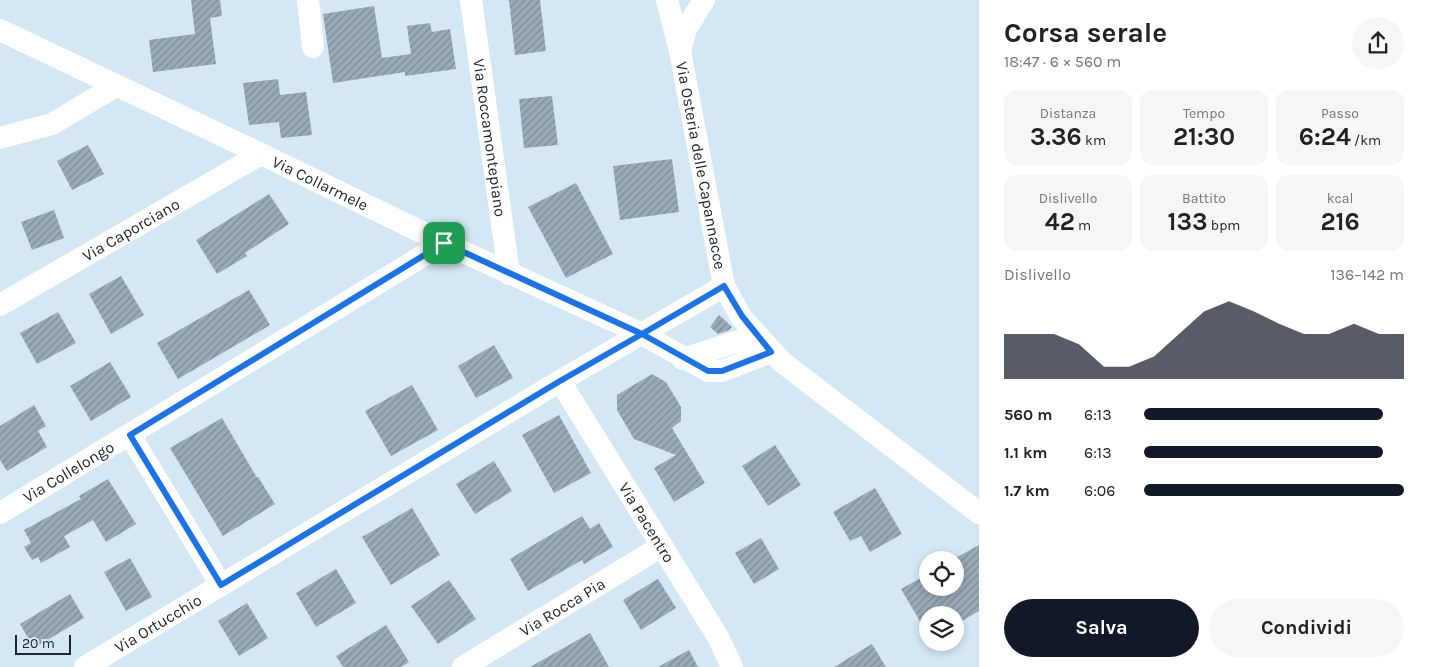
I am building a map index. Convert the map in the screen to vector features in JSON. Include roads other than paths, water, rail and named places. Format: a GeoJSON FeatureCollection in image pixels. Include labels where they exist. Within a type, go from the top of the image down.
{"type":"FeatureCollection","features":[{"type":"Feature","properties":{"kind":"street"},"geometry":{"type":"LineString","coordinates":[[308,0],[313,47]]}},
{"type":"Feature","properties":{"kind":"street","name":"Via Roccamontepiano"},"geometry":{"type":"LineString","coordinates":[[471,0],[509,274]]}},
{"type":"Feature","properties":{"kind":"street","name":"Via Osteria delle Capannacce"},"geometry":{"type":"LineString","coordinates":[[667,0],[680,51],[724,286],[731,301],[764,343],[979,514]]}},
{"type":"Feature","properties":{"kind":"street"},"geometry":{"type":"LineString","coordinates":[[680,51],[686,29],[704,0]]}},
{"type":"Feature","properties":{"kind":"street","name":"Via Collarmele"},"geometry":{"type":"LineString","coordinates":[[0,30],[509,274],[642,334]]}},
{"type":"Feature","properties":{"kind":"street"},"geometry":{"type":"LineString","coordinates":[[0,138],[52,124],[116,86]]}},
{"type":"Feature","properties":{"kind":"street","name":"Via Caporciano"},"geometry":{"type":"LineString","coordinates":[[0,305],[262,154]]}},
{"type":"Feature","properties":{"kind":"street","name":"Via Collelongo"},"geometry":{"type":"LineString","coordinates":[[0,513],[444,243]]}},
{"type":"Feature","properties":{"kind":"street","name":"Via Ortucchio"},"geometry":{"type":"LineString","coordinates":[[85,667],[560,381],[724,286]]}},
{"type":"Feature","properties":{"kind":"street"},"geometry":{"type":"LineString","coordinates":[[642,334],[683,359],[708,371],[722,371],[764,343]]}},
{"type":"Feature","properties":{"kind":"street","name":"Via Pacentro"},"geometry":{"type":"LineString","coordinates":[[560,381],[718,638],[732,667]]}},
{"type":"Feature","properties":{"kind":"street"},"geometry":{"type":"LineString","coordinates":[[130,435],[221,585]]}},
{"type":"Feature","properties":{"kind":"street","name":"Via Rocca Pia"},"geometry":{"type":"LineString","coordinates":[[463,667],[662,546]]}}]}
